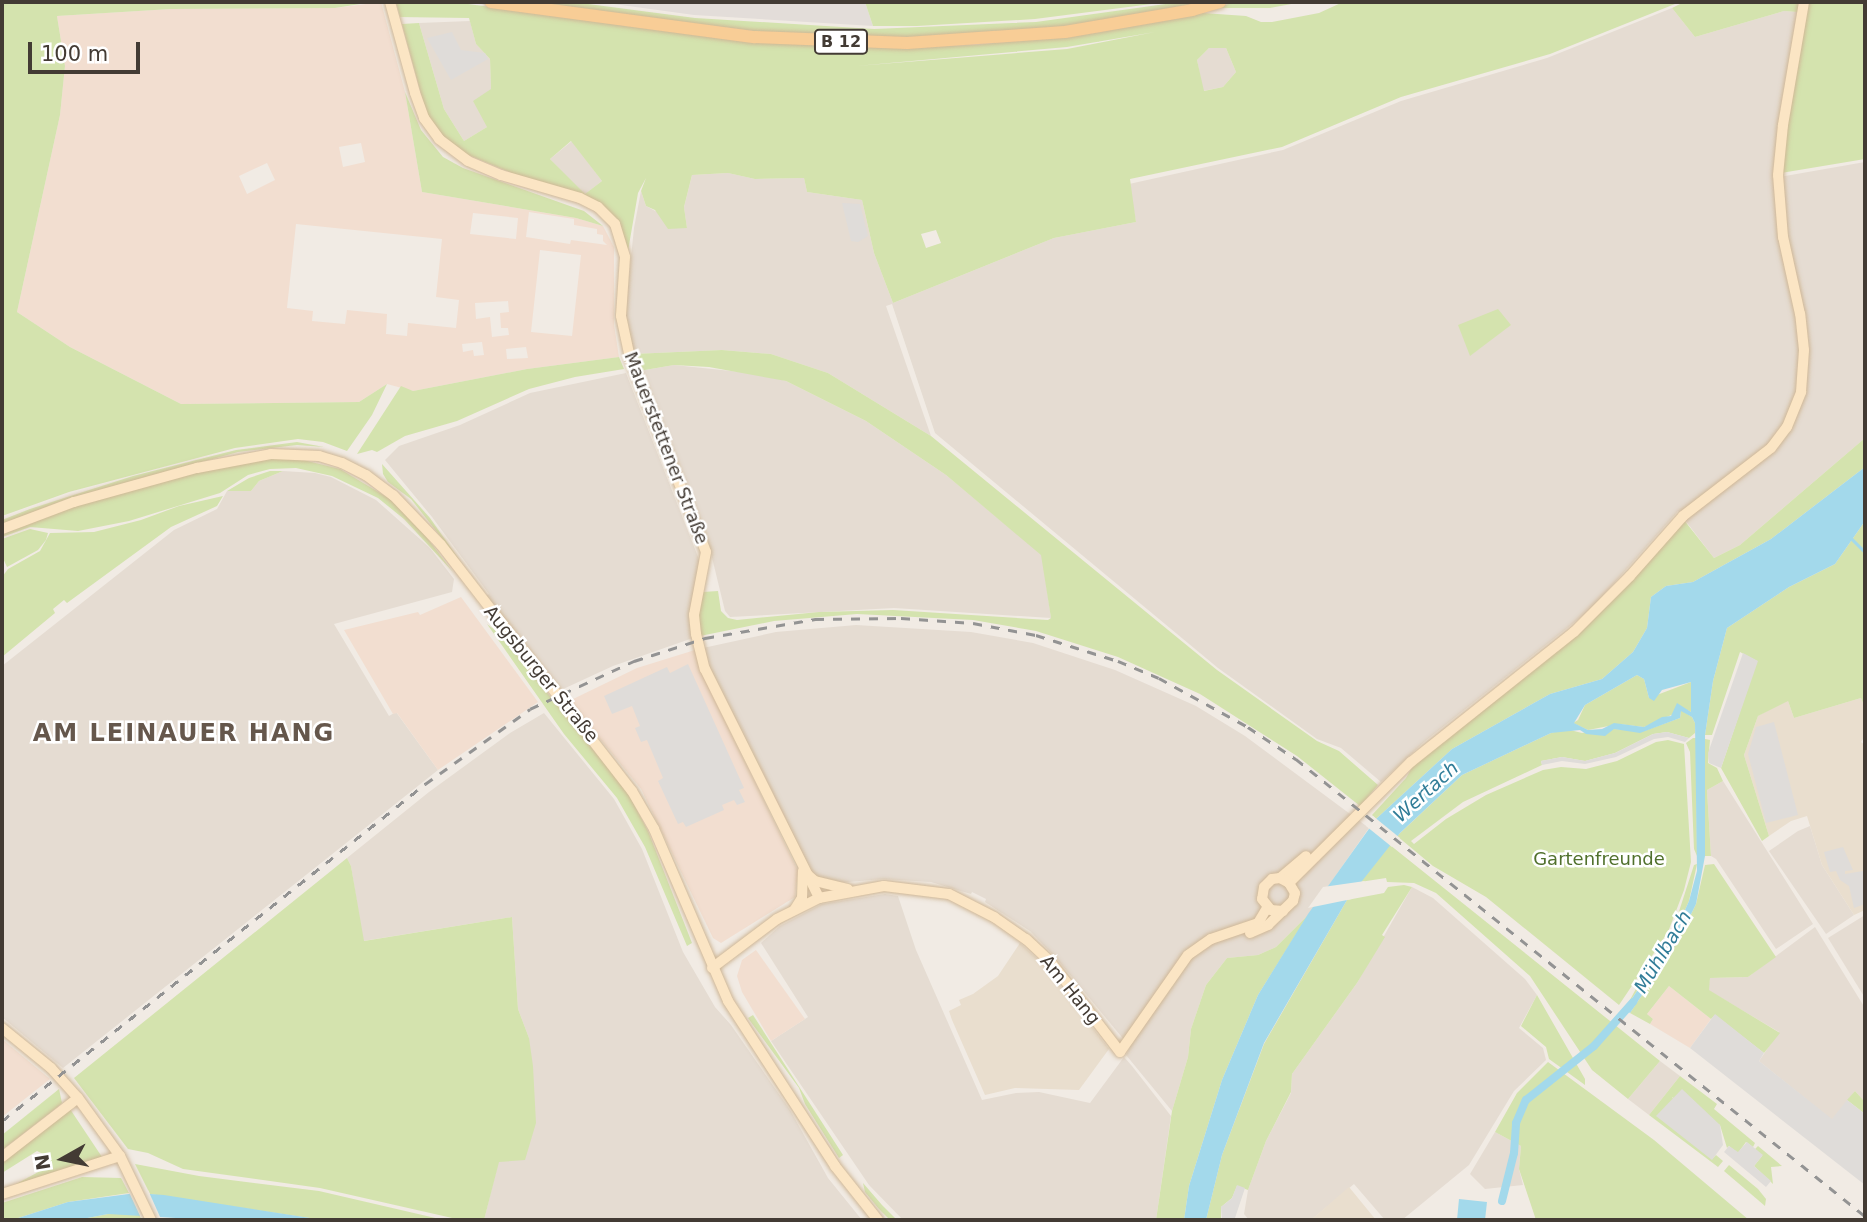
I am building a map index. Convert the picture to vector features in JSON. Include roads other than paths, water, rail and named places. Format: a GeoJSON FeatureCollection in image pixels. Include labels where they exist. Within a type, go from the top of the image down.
{"type":"FeatureCollection","features":[{"type":"Feature","properties":{"kind":"main road","name":"Mauerstettener Straße"},"geometry":{"type":"LineString","coordinates":[[390,2],[415,93],[424,118],[439,139],[468,161],[580,198],[598,207],[615,224],[625,257],[621,316],[629,358],[706,552],[694,615],[700,651],[725,712],[818,898]]}},
{"type":"Feature","properties":{"kind":"main road","name":"B 12"},"geometry":{"type":"LineString","coordinates":[[491,2],[755,37],[907,43],[976,41],[1085,29],[1220,2]]}},
{"type":"Feature","properties":{"kind":"main road"},"geometry":{"type":"LineString","coordinates":[[1283,911],[1268,908],[1262,899],[1264,887],[1272,879],[1285,880],[1342,831],[1411,762],[1574,632],[1630,576],[1683,516],[1772,448],[1787,427],[1801,392],[1804,349],[1800,314],[1783,237],[1779,175],[1783,125],[1804,2]]}},
{"type":"Feature","properties":{"kind":"main road","name":"Augsburger Straße"},"geometry":{"type":"LineString","coordinates":[[2,529],[74,502],[241,457],[296,453],[319,456],[366,475],[415,515],[632,791],[654,829],[712,968],[774,1074],[835,1166],[878,1220]]}},
{"type":"Feature","properties":{"kind":"main road"},"geometry":{"type":"LineString","coordinates":[[805,871],[815,881],[855,889]]}},
{"type":"Feature","properties":{"kind":"main road"},"geometry":{"type":"LineString","coordinates":[[794,911],[802,898],[805,871]]}},
{"type":"Feature","properties":{"kind":"main road"},"geometry":{"type":"LineString","coordinates":[[1260,926],[1291,905],[1295,897],[1285,880]]}},
{"type":"Feature","properties":{"kind":"main road","name":"Am Hang"},"geometry":{"type":"LineString","coordinates":[[818,898],[855,889],[899,886],[949,894],[994,917],[1026,939],[1051,961],[1120,1052],[1188,955],[1203,943],[1223,934],[1260,926]]}},
{"type":"Feature","properties":{"kind":"main road"},"geometry":{"type":"LineString","coordinates":[[712,968],[778,919],[818,898]]}},
{"type":"Feature","properties":{"kind":"main road"},"geometry":{"type":"LineString","coordinates":[[1260,926],[1268,908]]}},
{"type":"Feature","properties":{"kind":"main road"},"geometry":{"type":"LineString","coordinates":[[2,1028],[51,1068],[78,1098],[120,1156],[152,1220]]}},
{"type":"Feature","properties":{"kind":"main road"},"geometry":{"type":"LineString","coordinates":[[2,1157],[78,1098]]}},
{"type":"Feature","properties":{"kind":"main road"},"geometry":{"type":"LineString","coordinates":[[2,1194],[120,1156]]}},
{"type":"Feature","properties":{"kind":"water","name":"Wertach"},"geometry":{"type":"Polygon","coordinates":[[[1865,467],[1865,521],[1835,564],[1789,587],[1727,628],[1713,681],[1705,735],[1705,856],[1696,904],[1678,941],[1630,1013],[1625,1009],[1673,937],[1689,901],[1697,871],[1695,723],[1692,717],[1681,711],[1680,718],[1640,733],[1614,729],[1605,736],[1586,734],[1580,730],[1551,733],[1462,775],[1400,833],[1347,900],[1264,1043],[1222,1155],[1206,1220],[1184,1220],[1189,1186],[1222,1080],[1258,995],[1308,914],[1376,819],[1452,749],[1550,694],[1602,679],[1633,652],[1647,628],[1651,597],[1666,586],[1693,582],[1771,539],[1865,467]],[[1637,675],[1585,705],[1574,723],[1588,730],[1602,729],[1614,723],[1644,727],[1662,717],[1671,716],[1677,703],[1691,712],[1691,682],[1662,690],[1654,701],[1649,698],[1644,679],[1637,675]]]}},
{"type":"Feature","properties":{"kind":"water"},"geometry":{"type":"Polygon","coordinates":[[[136,1193],[323,1220],[210,1220],[108,1214],[77,1220],[12,1220],[68,1202],[136,1193]]]}},
{"type":"Feature","properties":{"kind":"water"},"geometry":{"type":"Polygon","coordinates":[[[1459,1199],[1487,1202],[1485,1220],[1457,1220],[1459,1199]]]}},
{"type":"Feature","properties":{"kind":"waterway"},"geometry":{"type":"LineString","coordinates":[[1850,537],[1865,552]]}},
{"type":"Feature","properties":{"kind":"waterway","name":"Mühlbach"},"geometry":{"type":"LineString","coordinates":[[1502,1201],[1514,1153],[1516,1123],[1526,1100],[1594,1046],[1633,1002]]}},
{"type":"Feature","properties":{"kind":"railway"},"geometry":{"type":"LineString","coordinates":[[2,1121],[425,784],[530,709],[634,661],[705,638],[815,619],[901,618],[973,623],[1036,635],[1118,661],[1159,678],[1248,727],[1296,759],[1865,1216]]}},
{"type":"Feature","properties":{"kind":"district","name":"AM LEINAUER HANG"},"geometry":{"type":"Point","coordinates":[184,734]}},
{"type":"Feature","properties":{"kind":"park label","name":"Gartenfreunde"},"geometry":{"type":"Point","coordinates":[1599,859]}}]}
